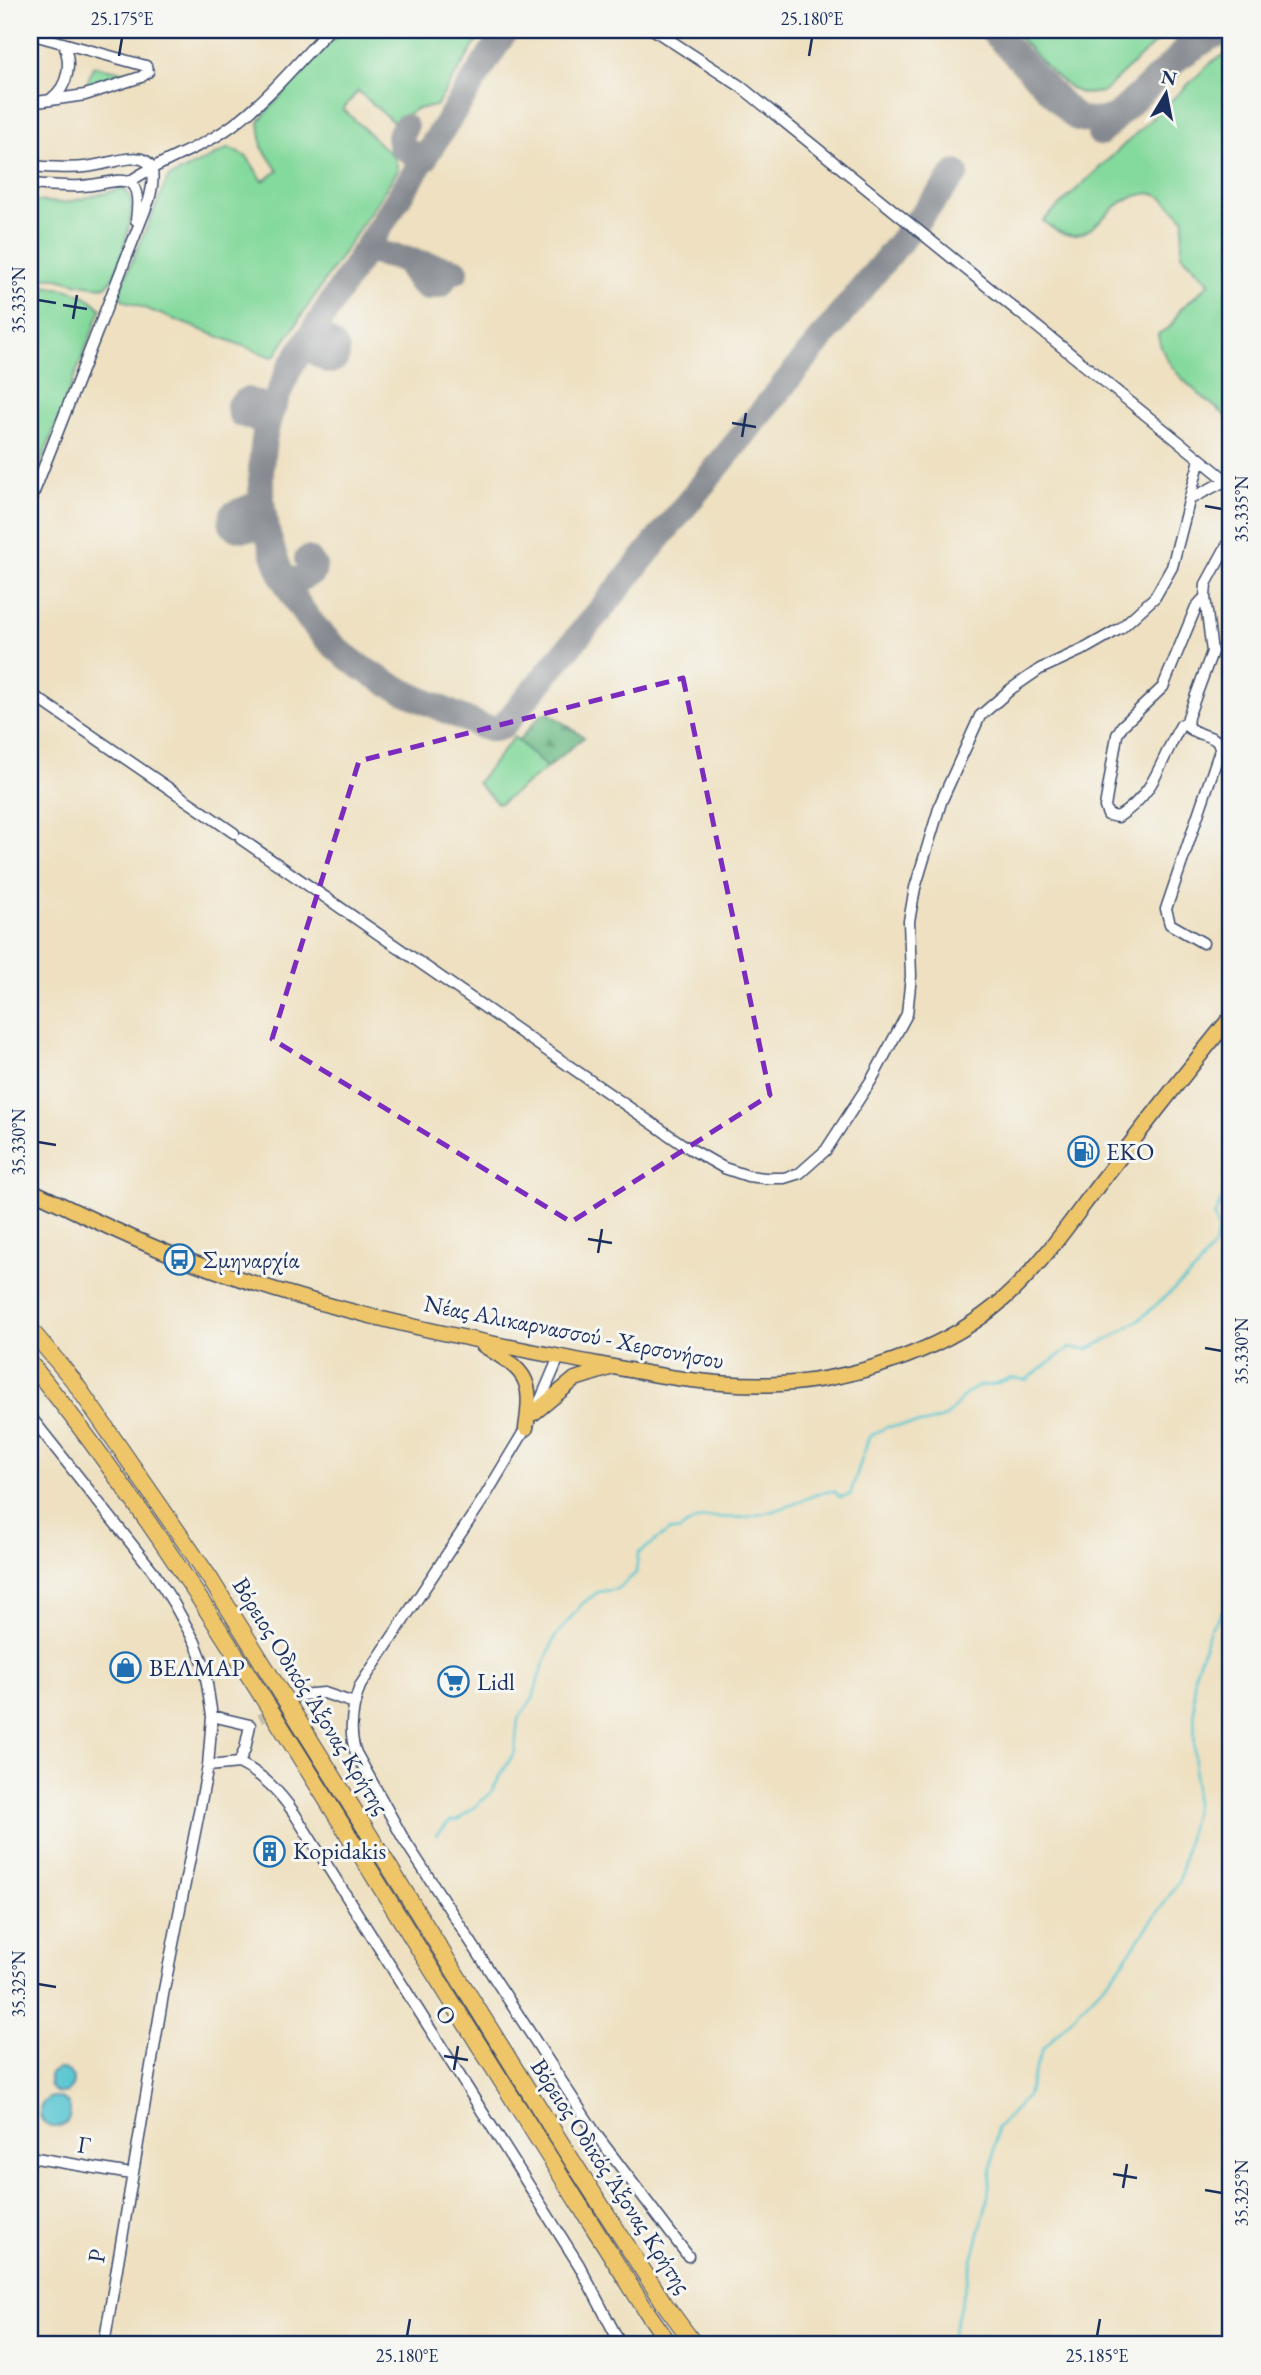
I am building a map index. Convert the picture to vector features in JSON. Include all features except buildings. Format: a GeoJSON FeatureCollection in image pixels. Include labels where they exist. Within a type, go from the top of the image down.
{"type":"FeatureCollection","features":[{"type":"Feature","properties":{"kind":"highway","name":"Βόρειος Οδικός Άξονας Κρήτης"},"geometry":{"type":"LineString","coordinates":[[30,1329],[73,1380],[209,1577],[566,2151],[664,2303],[695,2345]]}},
{"type":"Feature","properties":{"kind":"highway","name":"Βόρειος Οδικός Άξονας Κρήτης"},"geometry":{"type":"LineString","coordinates":[[30,1363],[117,1475],[256,1687],[670,2345]]}},
{"type":"Feature","properties":{"kind":"highway"},"geometry":{"type":"LineString","coordinates":[[30,1374],[117,1475]]}},
{"type":"Feature","properties":{"kind":"main road","name":"Νέας Αλικαρνασσού - Χερσονήσου"},"geometry":{"type":"LineString","coordinates":[[30,1190],[172,1255],[341,1308],[472,1339],[613,1367],[728,1384],[783,1384],[840,1375],[906,1356],[943,1340],[993,1308],[1026,1275],[1231,1017]]}},
{"type":"Feature","properties":{"kind":"main road"},"geometry":{"type":"LineString","coordinates":[[472,1339],[511,1363],[526,1380],[530,1401],[526,1428]]}},
{"type":"Feature","properties":{"kind":"main road"},"geometry":{"type":"LineString","coordinates":[[534,1413],[576,1379],[613,1367]]}},
{"type":"Feature","properties":{"kind":"street"},"geometry":{"type":"LineString","coordinates":[[30,184],[82,186],[118,179],[129,181],[194,150],[234,124],[268,94],[329,30]]}},
{"type":"Feature","properties":{"kind":"street"},"geometry":{"type":"LineString","coordinates":[[654,30],[740,86],[1229,482],[1192,498]]}},
{"type":"Feature","properties":{"kind":"street"},"geometry":{"type":"LineString","coordinates":[[30,34],[145,66],[148,72],[141,77],[85,95],[30,103]]}},
{"type":"Feature","properties":{"kind":"street"},"geometry":{"type":"LineString","coordinates":[[49,100],[59,93],[64,84],[68,59],[63,43]]}},
{"type":"Feature","properties":{"kind":"street"},"geometry":{"type":"LineString","coordinates":[[30,166],[81,168],[135,158],[142,159],[153,168],[154,178],[149,200],[30,502]]}},
{"type":"Feature","properties":{"kind":"street"},"geometry":{"type":"LineString","coordinates":[[48,185],[49,168]]}},
{"type":"Feature","properties":{"kind":"street"},"geometry":{"type":"LineString","coordinates":[[129,181],[137,198],[132,240]]}},
{"type":"Feature","properties":{"kind":"street"},"geometry":{"type":"LineString","coordinates":[[30,693],[682,1144],[724,1168],[748,1176],[784,1178],[800,1173],[826,1150],[872,1079],[907,1014],[911,976],[909,921],[913,896],[941,802],[980,716],[1040,669],[1108,637],[1145,608],[1165,583],[1172,567],[1192,498],[1200,458]]}},
{"type":"Feature","properties":{"kind":"street"},"geometry":{"type":"LineString","coordinates":[[1203,943],[1175,929],[1167,917],[1169,897],[1198,821],[1220,750],[1216,739],[1193,732],[1187,723],[1212,652],[1205,597],[1208,578],[1231,538]]}},
{"type":"Feature","properties":{"kind":"street"},"geometry":{"type":"LineString","coordinates":[[1187,723],[1181,725],[1158,774],[1135,806],[1118,817],[1108,815],[1105,807],[1117,735],[1122,726],[1163,687],[1196,607],[1205,597]]}},
{"type":"Feature","properties":{"kind":"street"},"geometry":{"type":"LineString","coordinates":[[559,1357],[534,1413],[484,1498],[360,1686],[351,1726],[353,1745],[403,1838],[598,2137],[688,2256]]}},
{"type":"Feature","properties":{"kind":"street","name":"Ρ"},"geometry":{"type":"LineString","coordinates":[[30,1416],[153,1571],[174,1604],[204,1665],[212,1716],[208,1766],[131,2174],[104,2345]]}},
{"type":"Feature","properties":{"kind":"street"},"geometry":{"type":"LineString","coordinates":[[300,1695],[324,1693],[355,1703]]}},
{"type":"Feature","properties":{"kind":"street"},"geometry":{"type":"LineString","coordinates":[[208,1766],[239,1763],[255,1722],[212,1716]]}},
{"type":"Feature","properties":{"kind":"street","name":"Ο"},"geometry":{"type":"LineString","coordinates":[[239,1763],[274,1787],[295,1813],[579,2265],[610,2328],[610,2345]]}},
{"type":"Feature","properties":{"kind":"street","name":"Γ"},"geometry":{"type":"LineString","coordinates":[[30,2157],[131,2174]]}},
{"type":"Feature","properties":{"kind":"street"},"geometry":{"type":"LineString","coordinates":[[610,2328],[621,2345]]}},
{"type":"Feature","properties":{"kind":"highlighted area"},"geometry":{"type":"Polygon","coordinates":[[[683,678],[770,1095],[571,1222],[272,1039],[359,761],[683,678]]]}},
{"type":"Feature","properties":{"kind":"green space"},"geometry":{"type":"Polygon","coordinates":[[[342,30],[484,30],[436,106],[416,109],[394,123],[358,91],[343,109],[395,158],[398,170],[275,356],[123,300],[119,292],[168,178],[229,148],[247,157],[263,181],[278,171],[262,147],[259,122],[342,30]]]}},
{"type":"Feature","properties":{"kind":"green space"},"geometry":{"type":"Polygon","coordinates":[[[1012,30],[1169,30],[1103,92],[1086,94],[1073,90],[1012,30]]]}},
{"type":"Feature","properties":{"kind":"green space"},"geometry":{"type":"Polygon","coordinates":[[[1231,52],[1231,420],[1186,383],[1167,360],[1161,347],[1158,334],[1171,326],[1180,310],[1210,283],[1181,254],[1184,219],[1164,199],[1150,193],[1126,200],[1084,233],[1073,235],[1059,232],[1043,221],[1214,60],[1231,52]]]}},
{"type":"Feature","properties":{"kind":"green space"},"geometry":{"type":"Polygon","coordinates":[[[93,66],[126,72],[127,76],[89,89],[87,84],[93,66]]]}},
{"type":"Feature","properties":{"kind":"green space"},"geometry":{"type":"Polygon","coordinates":[[[122,189],[131,199],[130,220],[120,261],[110,282],[100,287],[57,278],[30,279],[30,201],[64,203],[122,189]]]}},
{"type":"Feature","properties":{"kind":"green space"},"geometry":{"type":"Polygon","coordinates":[[[41,286],[81,294],[101,309],[30,491],[30,289],[41,286]]]}},
{"type":"Feature","properties":{"kind":"green space"},"geometry":{"type":"Polygon","coordinates":[[[549,713],[584,737],[547,768],[518,741],[542,714],[549,713]]]}},
{"type":"Feature","properties":{"kind":"green space"},"geometry":{"type":"Polygon","coordinates":[[[514,737],[547,768],[501,803],[497,803],[477,783],[514,737]]]}},
{"type":"Feature","properties":{"kind":"water"},"geometry":{"type":"Polygon","coordinates":[[[61,2069],[72,2076],[73,2081],[66,2092],[61,2093],[50,2086],[49,2081],[56,2070],[61,2069]]]}},
{"type":"Feature","properties":{"kind":"water"},"geometry":{"type":"Polygon","coordinates":[[[55,2097],[65,2102],[70,2112],[65,2122],[55,2127],[45,2122],[40,2112],[45,2102],[55,2097]]]}},
{"type":"Feature","properties":{"kind":"waterway"},"geometry":{"type":"LineString","coordinates":[[436,1835],[450,1821],[458,1820],[490,1794],[515,1751],[518,1719],[533,1699],[555,1637],[583,1603],[598,1592],[617,1589],[636,1573],[638,1554],[670,1530],[679,1531],[696,1520],[756,1515],[778,1510],[826,1492],[834,1491],[840,1497],[850,1495],[869,1437],[886,1427],[926,1423],[946,1417],[966,1394],[978,1386],[992,1385],[1011,1378],[1026,1380],[1069,1348],[1088,1349],[1109,1339],[1140,1319],[1196,1270],[1215,1244],[1218,1230],[1214,1216],[1231,1181]]}},
{"type":"Feature","properties":{"kind":"waterway"},"geometry":{"type":"LineString","coordinates":[[950,2345],[987,2203],[997,2128],[1026,2098],[1042,2050],[1119,1968],[1179,1882],[1195,1804],[1194,1676],[1210,1629],[1231,1599]]}},
{"type":"Feature","properties":{"kind":"taxiway"},"geometry":{"type":"LineString","coordinates":[[506,30],[289,369],[268,421],[262,460],[261,491],[273,552],[284,580],[319,631],[342,653],[374,675],[483,727],[495,729],[504,725],[956,173]]}},
{"type":"Feature","properties":{"kind":"taxiway"},"geometry":{"type":"LineString","coordinates":[[991,30],[1075,117],[1097,121],[1119,114],[1100,133]]}},
{"type":"Feature","properties":{"kind":"taxiway"},"geometry":{"type":"LineString","coordinates":[[1198,30],[1178,58],[1212,36],[1231,32]]}},
{"type":"Feature","properties":{"kind":"taxiway"},"geometry":{"type":"LineString","coordinates":[[1119,114],[1178,58]]}},
{"type":"Feature","properties":{"kind":"taxiway"},"geometry":{"type":"LineString","coordinates":[[405,127],[399,136],[400,144],[416,157],[425,159]]}},
{"type":"Feature","properties":{"kind":"taxiway"},"geometry":{"type":"LineString","coordinates":[[369,246],[372,252],[456,271]]}},
{"type":"Feature","properties":{"kind":"taxiway"},"geometry":{"type":"LineString","coordinates":[[405,259],[419,281],[427,287],[440,285],[446,277],[444,268]]}},
{"type":"Feature","properties":{"kind":"taxiway"},"geometry":{"type":"LineString","coordinates":[[309,339],[311,350],[330,361],[336,358],[334,345],[314,330]]}},
{"type":"Feature","properties":{"kind":"taxiway"},"geometry":{"type":"LineString","coordinates":[[267,427],[263,421],[241,414],[239,406],[246,400],[268,407],[274,406]]}},
{"type":"Feature","properties":{"kind":"taxiway"},"geometry":{"type":"LineString","coordinates":[[262,502],[235,513],[232,515],[232,522],[237,528],[266,530]]}},
{"type":"Feature","properties":{"kind":"taxiway"},"geometry":{"type":"LineString","coordinates":[[283,578],[295,581],[313,572],[314,566],[307,559]]}},
{"type":"Feature","properties":{"kind":"tunnel"},"geometry":{"type":"LineString","coordinates":[[260,1719],[300,1695]]}},
{"type":"Feature","properties":{"kind":"place","name":"EKO"},"geometry":{"type":"Point","coordinates":[1083,1152]}},
{"type":"Feature","properties":{"kind":"place","name":"Σμηναρχία"},"geometry":{"type":"Point","coordinates":[180,1260]}},
{"type":"Feature","properties":{"kind":"place","name":"ΒΕΛΜΑΡ"},"geometry":{"type":"Point","coordinates":[126,1668]}},
{"type":"Feature","properties":{"kind":"place","name":"Lidl"},"geometry":{"type":"Point","coordinates":[454,1682]}},
{"type":"Feature","properties":{"kind":"place","name":"Kopidakis"},"geometry":{"type":"Point","coordinates":[270,1851]}}]}
